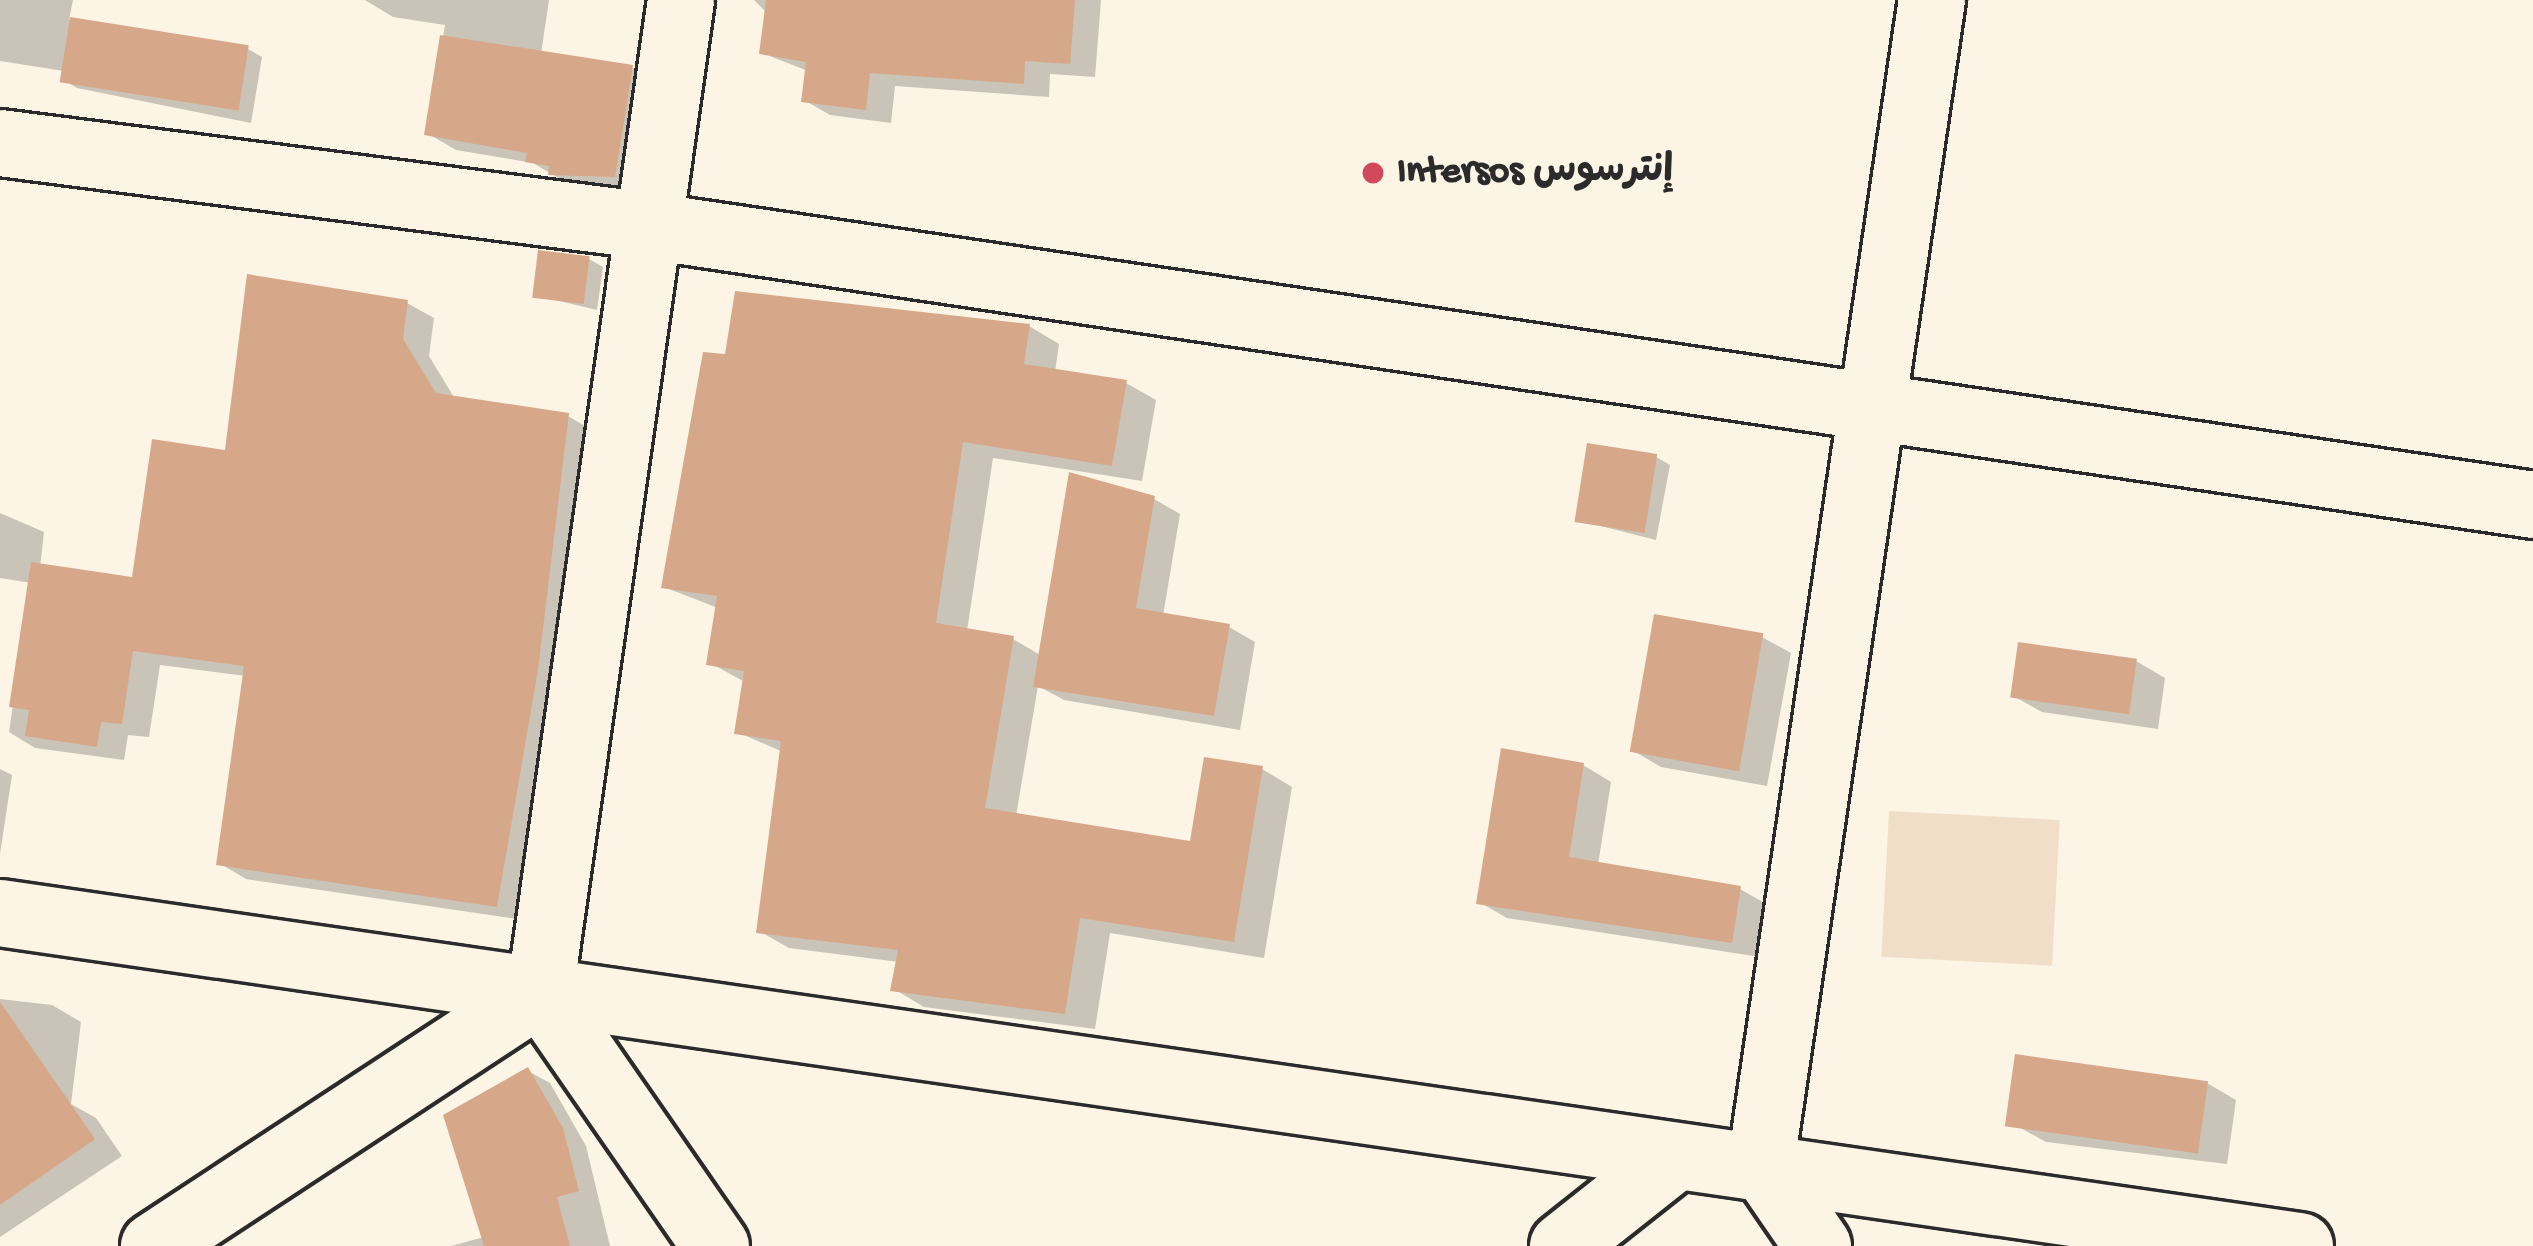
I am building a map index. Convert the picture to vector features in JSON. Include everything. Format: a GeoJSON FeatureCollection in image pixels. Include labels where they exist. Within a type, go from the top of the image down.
{"type":"FeatureCollection","features":[{"type":"Feature","properties":{"kind":"street"},"geometry":{"type":"LineString","coordinates":[[681,0],[540,992],[716,1246]]}},
{"type":"Feature","properties":{"kind":"street"},"geometry":{"type":"LineString","coordinates":[[1818,1246],[1761,1163],[1867,407],[1932,0]]}},
{"type":"Feature","properties":{"kind":"street"},"geometry":{"type":"LineString","coordinates":[[0,142],[649,226],[2533,505]]}},
{"type":"Feature","properties":{"kind":"street"},"geometry":{"type":"LineString","coordinates":[[0,913],[1674,1158],[1761,1163],[2300,1246]]}},
{"type":"Feature","properties":{"kind":"street"},"geometry":{"type":"LineString","coordinates":[[154,1246],[540,992]]}},
{"type":"Feature","properties":{"kind":"street"},"geometry":{"type":"LineString","coordinates":[[1564,1246],[1674,1158]]}},
{"type":"Feature","properties":{"kind":"shaded area"},"geometry":{"type":"Polygon","coordinates":[[[1889,811],[2060,820],[2052,966],[1881,957],[1889,811]]]}},
{"type":"Feature","properties":{"kind":"building"},"geometry":{"type":"Polygon","coordinates":[[[766,0],[1075,0],[1070,64],[1025,61],[1024,84],[870,73],[866,110],[801,102],[806,62],[759,54],[766,0]]]}},
{"type":"Feature","properties":{"kind":"building"},"geometry":{"type":"Polygon","coordinates":[[[70,17],[249,45],[238,111],[60,82],[70,17]]]}},
{"type":"Feature","properties":{"kind":"building"},"geometry":{"type":"Polygon","coordinates":[[[440,35],[633,65],[615,177],[548,175],[549,166],[525,162],[527,153],[424,135],[440,35]]]}},
{"type":"Feature","properties":{"kind":"building"},"geometry":{"type":"Polygon","coordinates":[[[538,250],[590,256],[584,304],[532,298],[538,250]]]}},
{"type":"Feature","properties":{"kind":"building"},"geometry":{"type":"Polygon","coordinates":[[[247,274],[408,300],[403,339],[436,393],[569,413],[538,670],[497,907],[216,865],[244,666],[133,651],[122,724],[101,722],[97,747],[25,736],[29,710],[9,707],[31,562],[132,577],[152,439],[225,450],[247,274]]]}},
{"type":"Feature","properties":{"kind":"building"},"geometry":{"type":"Polygon","coordinates":[[[735,291],[1030,324],[1024,364],[1127,380],[1112,466],[963,442],[936,623],[1014,636],[985,808],[1190,841],[1204,757],[1263,766],[1234,942],[1080,918],[1065,1014],[890,991],[898,950],[756,933],[781,741],[734,734],[744,671],[706,665],[717,596],[661,588],[703,352],[725,354],[735,291]]]}},
{"type":"Feature","properties":{"kind":"building"},"geometry":{"type":"Polygon","coordinates":[[[1587,443],[1657,454],[1645,533],[1574,522],[1587,443]]]}},
{"type":"Feature","properties":{"kind":"building"},"geometry":{"type":"Polygon","coordinates":[[[1069,472],[1155,496],[1136,608],[1230,624],[1214,716],[1033,687],[1069,472]]]}},
{"type":"Feature","properties":{"kind":"building"},"geometry":{"type":"Polygon","coordinates":[[[1654,614],[1763,633],[1739,771],[1630,752],[1654,614]]]}},
{"type":"Feature","properties":{"kind":"building"},"geometry":{"type":"Polygon","coordinates":[[[2018,642],[2137,659],[2129,714],[2010,697],[2018,642]]]}},
{"type":"Feature","properties":{"kind":"building"},"geometry":{"type":"Polygon","coordinates":[[[1501,748],[1584,763],[1569,857],[1741,886],[1732,943],[1476,904],[1501,748]]]}},
{"type":"Feature","properties":{"kind":"building"},"geometry":{"type":"Polygon","coordinates":[[[0,1002],[95,1139],[0,1205],[0,1002]]]}},
{"type":"Feature","properties":{"kind":"building"},"geometry":{"type":"Polygon","coordinates":[[[2015,1054],[2208,1081],[2198,1153],[2005,1126],[2015,1054]]]}},
{"type":"Feature","properties":{"kind":"building"},"geometry":{"type":"Polygon","coordinates":[[[528,1067],[563,1128],[579,1191],[557,1197],[570,1246],[484,1246],[443,1115],[528,1067]]]}},
{"type":"Feature","properties":{"kind":"place","name":"Intersos إنترسوس"},"geometry":{"type":"Point","coordinates":[1373,173]}}]}
